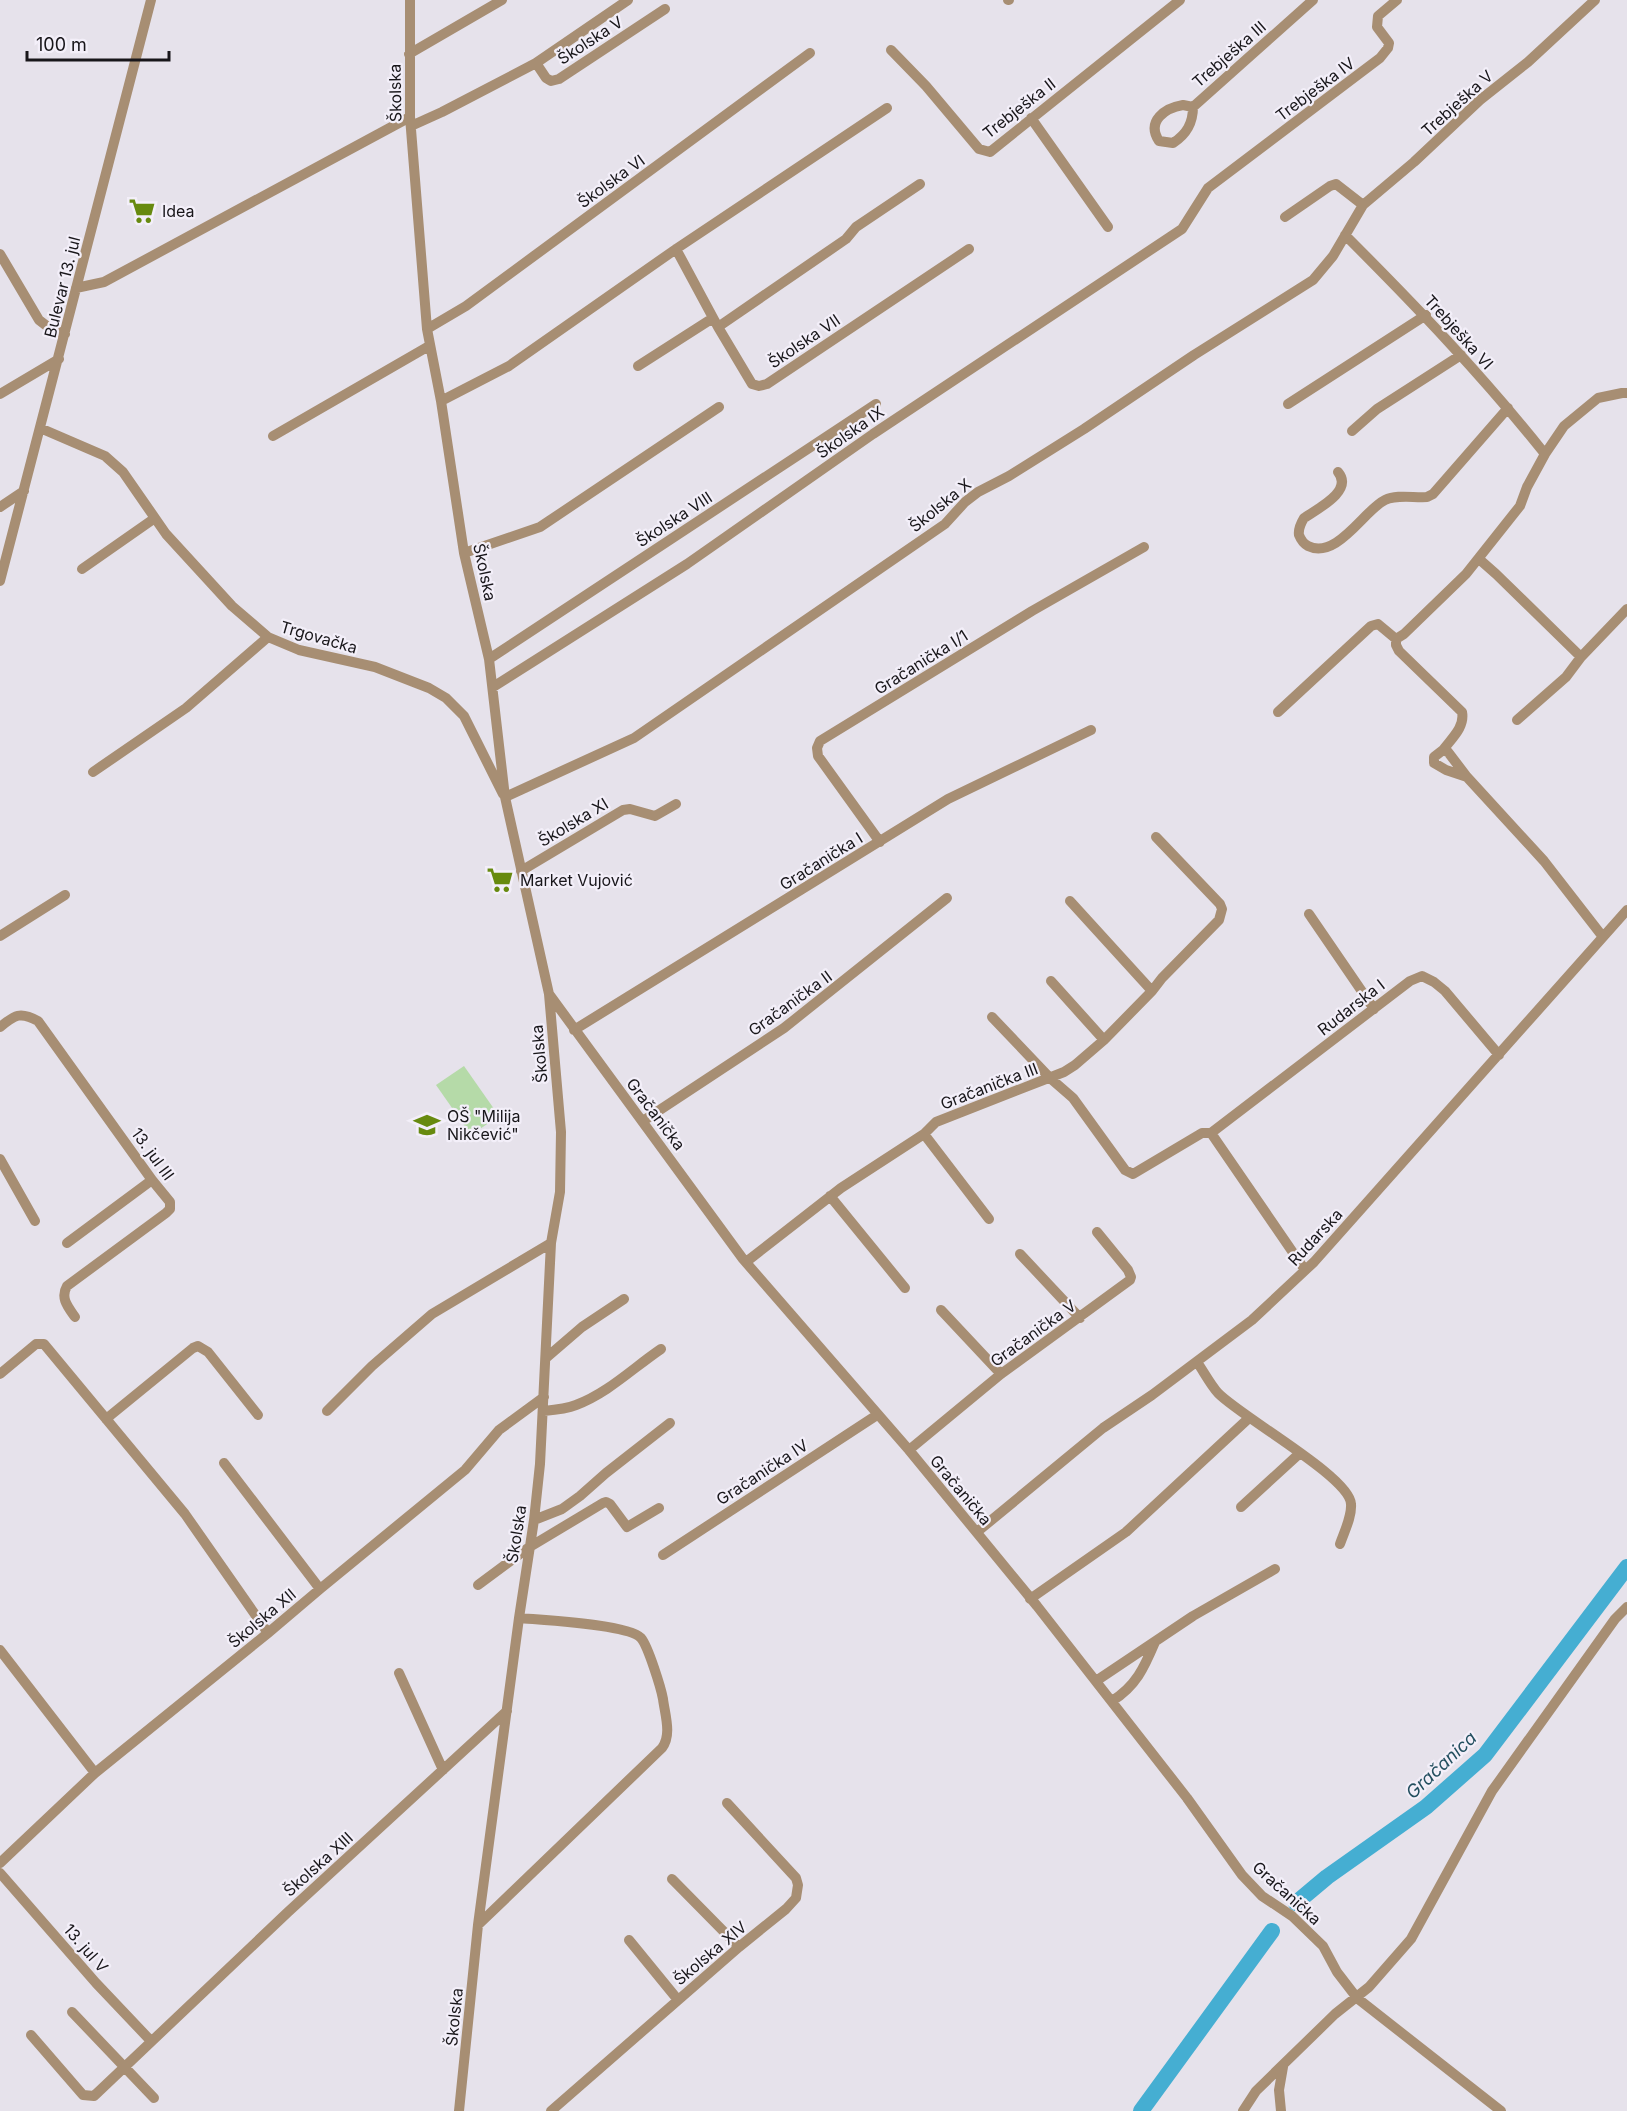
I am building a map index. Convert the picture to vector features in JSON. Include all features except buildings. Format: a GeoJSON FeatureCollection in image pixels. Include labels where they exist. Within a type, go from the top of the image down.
{"type":"FeatureCollection","features":[{"type":"Feature","properties":{"kind":"street","name":"Bulevar 13. jul"},"geometry":{"type":"LineString","coordinates":[[0,580],[151,0]]}},
{"type":"Feature","properties":{"kind":"street","name":"Školska"},"geometry":{"type":"LineString","coordinates":[[410,0],[410,121],[429,346],[441,401],[464,553],[489,659],[505,797],[549,994],[561,1132],[560,1192],[551,1243],[544,1397],[534,1520],[528,1548],[478,1925],[457,2109]]}},
{"type":"Feature","properties":{"kind":"street"},"geometry":{"type":"LineString","coordinates":[[409,54],[502,0]]}},
{"type":"Feature","properties":{"kind":"street","name":"Školska V"},"geometry":{"type":"LineString","coordinates":[[76,288],[104,282],[410,121],[442,112],[536,63],[628,0]]}},
{"type":"Feature","properties":{"kind":"street","name":"Trebješka II"},"geometry":{"type":"LineString","coordinates":[[891,50],[926,86],[979,149],[990,152],[1180,0]]}},
{"type":"Feature","properties":{"kind":"street","name":"Trebješka III"},"geometry":{"type":"LineString","coordinates":[[1193,107],[1313,0]]}},
{"type":"Feature","properties":{"kind":"street","name":"Trebješka IV"},"geometry":{"type":"LineString","coordinates":[[1208,188],[1380,58],[1389,43],[1377,27],[1378,16],[1397,0]]}},
{"type":"Feature","properties":{"kind":"street","name":"Trebješka V"},"geometry":{"type":"LineString","coordinates":[[1345,235],[1363,205],[1414,162],[1480,100],[1528,62],[1595,0]]}},
{"type":"Feature","properties":{"kind":"street","name":"Školska V"},"geometry":{"type":"LineString","coordinates":[[536,63],[546,78],[551,81],[559,79],[665,9]]}},
{"type":"Feature","properties":{"kind":"street","name":"Školska VI"},"geometry":{"type":"LineString","coordinates":[[427,329],[476,299],[810,53]]}},
{"type":"Feature","properties":{"kind":"street"},"geometry":{"type":"LineString","coordinates":[[441,401],[509,366],[676,249],[887,108]]}},
{"type":"Feature","properties":{"kind":"street"},"geometry":{"type":"LineString","coordinates":[[1031,118],[1108,227]]}},
{"type":"Feature","properties":{"kind":"street"},"geometry":{"type":"LineString","coordinates":[[638,366],[715,322],[836,246],[846,239],[856,227],[920,184]]}},
{"type":"Feature","properties":{"kind":"street"},"geometry":{"type":"LineString","coordinates":[[1285,217],[1336,184],[1363,205]]}},
{"type":"Feature","properties":{"kind":"street","name":"Školska IX"},"geometry":{"type":"LineString","coordinates":[[493,687],[687,564],[873,434],[1182,229],[1208,188]]}},
{"type":"Feature","properties":{"kind":"street","name":"Trebješka VI"},"geometry":{"type":"LineString","coordinates":[[1345,235],[1426,315],[1508,408],[1545,454]]}},
{"type":"Feature","properties":{"kind":"street","name":"Školska X"},"geometry":{"type":"LineString","coordinates":[[505,797],[634,738],[945,524],[965,501],[978,492],[1010,476],[1313,280],[1333,256],[1345,235]]}},
{"type":"Feature","properties":{"kind":"street","name":"Školska VII"},"geometry":{"type":"LineString","coordinates":[[676,249],[715,322],[752,384],[767,384],[969,249]]}},
{"type":"Feature","properties":{"kind":"street"},"geometry":{"type":"LineString","coordinates":[[0,254],[39,320],[52,330],[65,334]]}},
{"type":"Feature","properties":{"kind":"street"},"geometry":{"type":"LineString","coordinates":[[1288,404],[1426,315]]}},
{"type":"Feature","properties":{"kind":"street"},"geometry":{"type":"LineString","coordinates":[[273,436],[429,346]]}},
{"type":"Feature","properties":{"kind":"street"},"geometry":{"type":"LineString","coordinates":[[1352,431],[1386,404],[1461,355]]}},
{"type":"Feature","properties":{"kind":"street"},"geometry":{"type":"LineString","coordinates":[[0,394],[59,358]]}},
{"type":"Feature","properties":{"kind":"street"},"geometry":{"type":"LineString","coordinates":[[1467,777],[1434,763],[1434,756],[1443,750],[1460,727],[1464,719],[1462,712],[1399,651],[1396,639],[1427,612],[1479,560],[1520,506],[1527,487],[1545,454],[1564,426],[1598,398],[1627,393]]}},
{"type":"Feature","properties":{"kind":"street","name":"Školska VIII"},"geometry":{"type":"LineString","coordinates":[[489,659],[876,404]]}},
{"type":"Feature","properties":{"kind":"street"},"geometry":{"type":"LineString","coordinates":[[464,553],[540,527],[719,407]]}},
{"type":"Feature","properties":{"kind":"street"},"geometry":{"type":"LineString","coordinates":[[1338,472],[1343,484],[1337,493],[1304,518],[1301,523],[1299,536],[1304,544],[1311,547],[1320,548],[1335,542],[1353,530],[1380,503],[1388,499],[1427,497],[1433,494],[1508,408]]}},
{"type":"Feature","properties":{"kind":"street","name":"Trgovačka"},"geometry":{"type":"LineString","coordinates":[[40,428],[105,456],[114,463],[123,472],[166,534],[231,606],[268,637],[299,650],[375,667],[429,688],[446,698],[464,716],[495,782],[505,797]]}},
{"type":"Feature","properties":{"kind":"street"},"geometry":{"type":"LineString","coordinates":[[0,507],[24,491]]}},
{"type":"Feature","properties":{"kind":"street"},"geometry":{"type":"LineString","coordinates":[[82,569],[155,518]]}},
{"type":"Feature","properties":{"kind":"street","name":"Gračanička I/1"},"geometry":{"type":"LineString","coordinates":[[880,842],[819,756],[817,748],[820,741],[1032,611],[1144,547]]}},
{"type":"Feature","properties":{"kind":"street"},"geometry":{"type":"LineString","coordinates":[[1479,560],[1581,657]]}},
{"type":"Feature","properties":{"kind":"street"},"geometry":{"type":"LineString","coordinates":[[1517,720],[1566,677],[1581,657],[1627,609]]}},
{"type":"Feature","properties":{"kind":"street"},"geometry":{"type":"LineString","coordinates":[[1278,712],[1371,626],[1378,624],[1396,639]]}},
{"type":"Feature","properties":{"kind":"street"},"geometry":{"type":"LineString","coordinates":[[93,772],[186,708],[268,637]]}},
{"type":"Feature","properties":{"kind":"street","name":"Gračanička I"},"geometry":{"type":"LineString","coordinates":[[574,1030],[948,800],[1091,730]]}},
{"type":"Feature","properties":{"kind":"street"},"geometry":{"type":"LineString","coordinates":[[1443,750],[1448,752],[1467,777],[1544,861],[1603,937]]}},
{"type":"Feature","properties":{"kind":"street","name":"Školska XI"},"geometry":{"type":"LineString","coordinates":[[521,871],[623,810],[630,809],[655,816],[676,804]]}},
{"type":"Feature","properties":{"kind":"street","name":"Gračanička III"},"geometry":{"type":"LineString","coordinates":[[746,1262],[830,1196],[924,1134],[936,1122],[1050,1078],[1075,1065],[1104,1040],[1152,992],[1162,978],[1222,915],[1220,904],[1156,837]]}},
{"type":"Feature","properties":{"kind":"street"},"geometry":{"type":"LineString","coordinates":[[0,936],[65,896]]}},
{"type":"Feature","properties":{"kind":"street","name":"Gračanička II"},"geometry":{"type":"LineString","coordinates":[[643,1121],[784,1028],[947,898]]}},
{"type":"Feature","properties":{"kind":"street"},"geometry":{"type":"LineString","coordinates":[[1070,901],[1152,992]]}},
{"type":"Feature","properties":{"kind":"street","name":"Rudarska"},"geometry":{"type":"LineString","coordinates":[[977,1532],[1103,1428],[1252,1320],[1305,1270],[1627,910]]}},
{"type":"Feature","properties":{"kind":"street"},"geometry":{"type":"LineString","coordinates":[[1309,914],[1374,1009]]}},
{"type":"Feature","properties":{"kind":"street","name":"Rudarska I"},"geometry":{"type":"LineString","coordinates":[[1050,1078],[1073,1098],[1113,1156],[1125,1170],[1133,1174],[1202,1133],[1211,1133],[1410,981],[1422,976],[1445,991],[1499,1055]]}},
{"type":"Feature","properties":{"kind":"street"},"geometry":{"type":"LineString","coordinates":[[1051,981],[1104,1040]]}},
{"type":"Feature","properties":{"kind":"street","name":"Gračanička"},"geometry":{"type":"LineString","coordinates":[[549,994],[746,1262],[977,1532],[1187,1798],[1242,1875],[1262,1896],[1292,1916],[1323,1946],[1336,1972],[1357,1998],[1501,2111]]}},
{"type":"Feature","properties":{"kind":"street","name":"13. jul III"},"geometry":{"type":"LineString","coordinates":[[0,1027],[15,1016],[27,1015],[38,1021],[170,1202],[170,1209],[67,1286],[64,1291],[64,1301],[75,1317]]}},
{"type":"Feature","properties":{"kind":"street"},"geometry":{"type":"LineString","coordinates":[[992,1017],[1050,1078]]}},
{"type":"Feature","properties":{"kind":"street"},"geometry":{"type":"LineString","coordinates":[[1211,1133],[1305,1270]]}},
{"type":"Feature","properties":{"kind":"street"},"geometry":{"type":"LineString","coordinates":[[924,1134],[989,1219]]}},
{"type":"Feature","properties":{"kind":"street"},"geometry":{"type":"LineString","coordinates":[[0,1159],[35,1221]]}},
{"type":"Feature","properties":{"kind":"street"},"geometry":{"type":"LineString","coordinates":[[67,1243],[152,1180]]}},
{"type":"Feature","properties":{"kind":"street"},"geometry":{"type":"LineString","coordinates":[[830,1196],[905,1288]]}},
{"type":"Feature","properties":{"kind":"street","name":"Gračanička V"},"geometry":{"type":"LineString","coordinates":[[909,1450],[1001,1374],[1126,1284],[1131,1277],[1128,1270],[1097,1232]]}},
{"type":"Feature","properties":{"kind":"street"},"geometry":{"type":"LineString","coordinates":[[327,1411],[372,1366],[432,1314],[551,1243]]}},
{"type":"Feature","properties":{"kind":"street"},"geometry":{"type":"LineString","coordinates":[[1020,1254],[1080,1318]]}},
{"type":"Feature","properties":{"kind":"street"},"geometry":{"type":"LineString","coordinates":[[546,1358],[582,1327],[624,1299]]}},
{"type":"Feature","properties":{"kind":"street"},"geometry":{"type":"LineString","coordinates":[[941,1310],[1001,1374]]}},
{"type":"Feature","properties":{"kind":"street"},"geometry":{"type":"LineString","coordinates":[[0,1374],[36,1344],[44,1344],[185,1514],[268,1633]]}},
{"type":"Feature","properties":{"kind":"street"},"geometry":{"type":"LineString","coordinates":[[106,1419],[198,1346],[208,1352],[258,1415]]}},
{"type":"Feature","properties":{"kind":"street"},"geometry":{"type":"LineString","coordinates":[[543,1411],[574,1406],[607,1390],[661,1349]]}},
{"type":"Feature","properties":{"kind":"street"},"geometry":{"type":"LineString","coordinates":[[1197,1362],[1218,1393],[1249,1418],[1300,1453],[1347,1492],[1352,1503],[1340,1544]]}},
{"type":"Feature","properties":{"kind":"street","name":"Školska XII"},"geometry":{"type":"LineString","coordinates":[[0,1863],[95,1773],[465,1470],[499,1430],[544,1397]]}},
{"type":"Feature","properties":{"kind":"street","name":"Gračanička IV"},"geometry":{"type":"LineString","coordinates":[[663,1555],[877,1415]]}},
{"type":"Feature","properties":{"kind":"street"},"geometry":{"type":"LineString","coordinates":[[1030,1599],[1126,1532],[1249,1418]]}},
{"type":"Feature","properties":{"kind":"street"},"geometry":{"type":"LineString","coordinates":[[534,1520],[562,1509],[670,1423]]}},
{"type":"Feature","properties":{"kind":"street"},"geometry":{"type":"LineString","coordinates":[[1241,1507],[1300,1453]]}},
{"type":"Feature","properties":{"kind":"street"},"geometry":{"type":"LineString","coordinates":[[224,1463],[320,1589]]}},
{"type":"Feature","properties":{"kind":"street"},"geometry":{"type":"LineString","coordinates":[[478,1585],[528,1548],[606,1502],[627,1527],[659,1508]]}},
{"type":"Feature","properties":{"kind":"street"},"geometry":{"type":"LineString","coordinates":[[1096,1681],[1193,1616],[1275,1569]]}},
{"type":"Feature","properties":{"kind":"street"},"geometry":{"type":"LineString","coordinates":[[1244,2111],[1256,2091],[1335,2014],[1369,1987],[1411,1939],[1492,1791],[1615,1619],[1627,1607]]}},
{"type":"Feature","properties":{"kind":"street"},"geometry":{"type":"LineString","coordinates":[[478,1925],[662,1748],[668,1737],[662,1694],[645,1643],[639,1636],[594,1625],[519,1618]]}},
{"type":"Feature","properties":{"kind":"street"},"geometry":{"type":"LineString","coordinates":[[1112,1701],[1124,1694],[1135,1682],[1156,1641]]}},
{"type":"Feature","properties":{"kind":"street"},"geometry":{"type":"LineString","coordinates":[[0,1650],[95,1773]]}},
{"type":"Feature","properties":{"kind":"street"},"geometry":{"type":"LineString","coordinates":[[399,1673],[443,1770]]}},
{"type":"Feature","properties":{"kind":"street","name":"Školska XIII"},"geometry":{"type":"LineString","coordinates":[[31,2035],[83,2095],[94,2096],[288,1912],[507,1711]]}},
{"type":"Feature","properties":{"kind":"street","name":"Školska XIV"},"geometry":{"type":"LineString","coordinates":[[551,2111],[796,1898],[798,1885],[796,1878],[727,1803]]}},
{"type":"Feature","properties":{"kind":"street","name":"13. jul V"},"geometry":{"type":"LineString","coordinates":[[0,1873],[96,1983],[151,2041]]}},
{"type":"Feature","properties":{"kind":"street"},"geometry":{"type":"LineString","coordinates":[[672,1879],[739,1947]]}},
{"type":"Feature","properties":{"kind":"street"},"geometry":{"type":"LineString","coordinates":[[629,1940],[678,2000]]}},
{"type":"Feature","properties":{"kind":"street"},"geometry":{"type":"LineString","coordinates":[[72,2012],[154,2098]]}},
{"type":"Feature","properties":{"kind":"street"},"geometry":{"type":"LineString","coordinates":[[1281,2111],[1279,2090],[1283,2067]]}},
{"type":"Feature","properties":{"kind":"green space"},"geometry":{"type":"Polygon","coordinates":[[[464,1066],[499,1116],[471,1135],[436,1085],[464,1066]]]}},
{"type":"Feature","properties":{"kind":"waterway","name":"Gračanica"},"geometry":{"type":"LineString","coordinates":[[1296,1903],[1327,1877],[1426,1807],[1485,1755],[1627,1567]]}},
{"type":"Feature","properties":{"kind":"waterway","name":"Gračanica"},"geometry":{"type":"LineString","coordinates":[[1141,2111],[1272,1931]]}},
{"type":"Feature","properties":{"kind":"place","name":"Idea"},"geometry":{"type":"Point","coordinates":[142,211]}},
{"type":"Feature","properties":{"kind":"place","name":"Market Vujović"},"geometry":{"type":"Point","coordinates":[500,880]}},
{"type":"Feature","properties":{"kind":"place","name":"OŠ \"Milija Nikčević\""},"geometry":{"type":"Point","coordinates":[427,1125]}}]}
